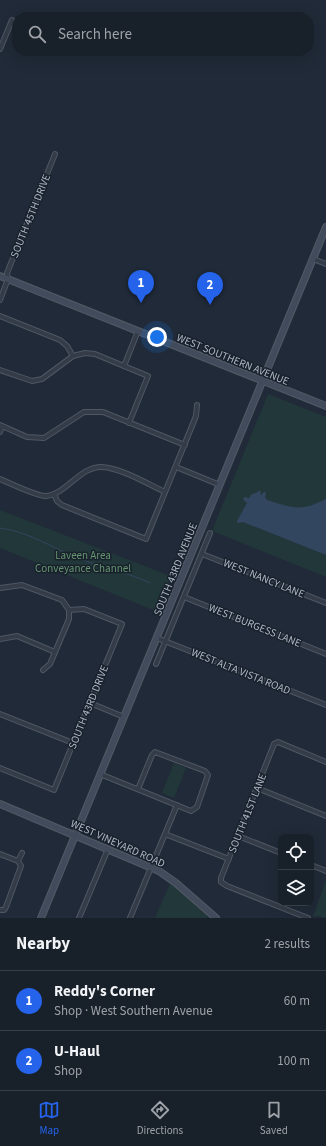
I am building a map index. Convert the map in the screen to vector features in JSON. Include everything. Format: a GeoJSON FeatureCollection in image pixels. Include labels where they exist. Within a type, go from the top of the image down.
{"type":"FeatureCollection","features":[{"type":"Feature","properties":{"kind":"main road","name":"SOUTH 43RD AVENUE"},"geometry":{"type":"LineString","coordinates":[[41,918],[264,382],[326,227]]}},
{"type":"Feature","properties":{"kind":"main road","name":"WEST SOUTHERN AVENUE"},"geometry":{"type":"LineString","coordinates":[[0,276],[326,406]]}},
{"type":"Feature","properties":{"kind":"main road","name":"WEST VINEYARD ROAD"},"geometry":{"type":"LineString","coordinates":[[0,804],[151,868],[172,880],[216,918]]}},
{"type":"Feature","properties":{"kind":"street"},"geometry":{"type":"LineString","coordinates":[[0,49],[12,20]]}},
{"type":"Feature","properties":{"kind":"street","name":"SOUTH 45TH DRIVE"},"geometry":{"type":"LineString","coordinates":[[0,300],[8,279],[7,273],[55,154]]}},
{"type":"Feature","properties":{"kind":"street"},"geometry":{"type":"LineString","coordinates":[[313,259],[326,264]]}},
{"type":"Feature","properties":{"kind":"street"},"geometry":{"type":"LineString","coordinates":[[0,316],[60,340],[68,346],[74,356]]}},
{"type":"Feature","properties":{"kind":"street"},"geometry":{"type":"LineString","coordinates":[[124,366],[138,331]]}},
{"type":"Feature","properties":{"kind":"street"},"geometry":{"type":"LineString","coordinates":[[0,370],[32,382],[42,379],[74,356],[85,353],[95,354],[148,376],[129,423]]}},
{"type":"Feature","properties":{"kind":"street"},"geometry":{"type":"LineString","coordinates":[[54,494],[57,501],[62,505],[146,539],[185,446],[196,416],[198,405]]}},
{"type":"Feature","properties":{"kind":"street"},"geometry":{"type":"LineString","coordinates":[[0,432],[1,426],[27,436],[38,439],[44,438],[84,412],[103,412],[185,446]]}},
{"type":"Feature","properties":{"kind":"street"},"geometry":{"type":"LineString","coordinates":[[0,479],[45,497],[54,494],[86,472],[94,468],[101,467],[113,469],[165,492]]}},
{"type":"Feature","properties":{"kind":"street"},"geometry":{"type":"LineString","coordinates":[[176,467],[220,485]]}},
{"type":"Feature","properties":{"kind":"street","name":"SOUTH 43RD AVENUE"},"geometry":{"type":"LineString","coordinates":[[156,664],[210,533]]}},
{"type":"Feature","properties":{"kind":"street","name":"WEST NANCY LANE"},"geometry":{"type":"LineString","coordinates":[[202,554],[326,603]]}},
{"type":"Feature","properties":{"kind":"street"},"geometry":{"type":"LineString","coordinates":[[0,588],[22,585],[62,600],[69,610],[69,619],[50,664],[43,670]]}},
{"type":"Feature","properties":{"kind":"street","name":"WEST BURGESS LANE"},"geometry":{"type":"LineString","coordinates":[[184,597],[326,654]]}},
{"type":"Feature","properties":{"kind":"street","name":"SOUTH 43RD DRIVE"},"geometry":{"type":"LineString","coordinates":[[0,768],[54,790],[122,624],[84,609],[69,610]]}},
{"type":"Feature","properties":{"kind":"street"},"geometry":{"type":"LineString","coordinates":[[0,639],[17,636],[55,652]]}},
{"type":"Feature","properties":{"kind":"street","name":"WEST ALTA VISTA ROAD"},"geometry":{"type":"LineString","coordinates":[[157,638],[326,705]]}},
{"type":"Feature","properties":{"kind":"street"},"geometry":{"type":"LineString","coordinates":[[90,703],[124,717]]}},
{"type":"Feature","properties":{"kind":"street"},"geometry":{"type":"LineString","coordinates":[[0,714],[73,743]]}},
{"type":"Feature","properties":{"kind":"street","name":"SOUTH 41ST LANE"},"geometry":{"type":"LineString","coordinates":[[308,918],[221,882],[274,744],[278,742],[326,762]]}},
{"type":"Feature","properties":{"kind":"street"},"geometry":{"type":"LineString","coordinates":[[100,774],[138,790],[191,811],[195,809],[207,779],[206,772],[155,752],[138,790]]}},
{"type":"Feature","properties":{"kind":"street"},"geometry":{"type":"LineString","coordinates":[[257,788],[326,816]]}},
{"type":"Feature","properties":{"kind":"street"},"geometry":{"type":"LineString","coordinates":[[130,918],[177,805]]}},
{"type":"Feature","properties":{"kind":"street"},"geometry":{"type":"LineString","coordinates":[[165,834],[229,860]]}},
{"type":"Feature","properties":{"kind":"street"},"geometry":{"type":"LineString","coordinates":[[238,836],[278,852]]}},
{"type":"Feature","properties":{"kind":"street"},"geometry":{"type":"LineString","coordinates":[[79,918],[108,850]]}},
{"type":"Feature","properties":{"kind":"street"},"geometry":{"type":"LineString","coordinates":[[18,861],[22,853]]}},
{"type":"Feature","properties":{"kind":"street"},"geometry":{"type":"LineString","coordinates":[[0,854],[18,861],[21,866],[2,910]]}},
{"type":"Feature","properties":{"kind":"street"},"geometry":{"type":"LineString","coordinates":[[314,866],[326,871]]}},
{"type":"Feature","properties":{"kind":"green space"},"geometry":{"type":"Polygon","coordinates":[[[268,394],[326,417],[326,577],[212,531],[268,394]]]}},
{"type":"Feature","properties":{"kind":"green space","name":"Laveen Area Conveyance Channel"},"geometry":{"type":"Polygon","coordinates":[[[0,510],[173,577],[158,612],[0,548],[0,510]]]}},
{"type":"Feature","properties":{"kind":"green space"},"geometry":{"type":"Polygon","coordinates":[[[174,763],[186,768],[174,798],[162,793],[174,763]]]}},
{"type":"Feature","properties":{"kind":"green space"},"geometry":{"type":"Polygon","coordinates":[[[172,879],[209,913],[207,918],[155,918],[172,879]]]}},
{"type":"Feature","properties":{"kind":"green space"},"geometry":{"type":"Polygon","coordinates":[[[326,880],[326,918],[318,916],[313,917],[326,880]]]}},
{"type":"Feature","properties":{"kind":"water"},"geometry":{"type":"Polygon","coordinates":[[[260,490],[261,495],[266,492],[265,497],[267,500],[291,507],[310,506],[326,499],[326,555],[243,522],[237,523],[247,503],[243,499],[244,497],[249,498],[252,494],[260,490]]]}},
{"type":"Feature","properties":{"kind":"waterway"},"geometry":{"type":"LineString","coordinates":[[0,528],[23,533],[75,557],[134,576],[150,583]]}},
{"type":"Feature","properties":{"kind":"place","name":"Reddy's Corner"},"geometry":{"type":"Point","coordinates":[141,303]}},
{"type":"Feature","properties":{"kind":"place","name":"U-Haul"},"geometry":{"type":"Point","coordinates":[210,305]}}]}
